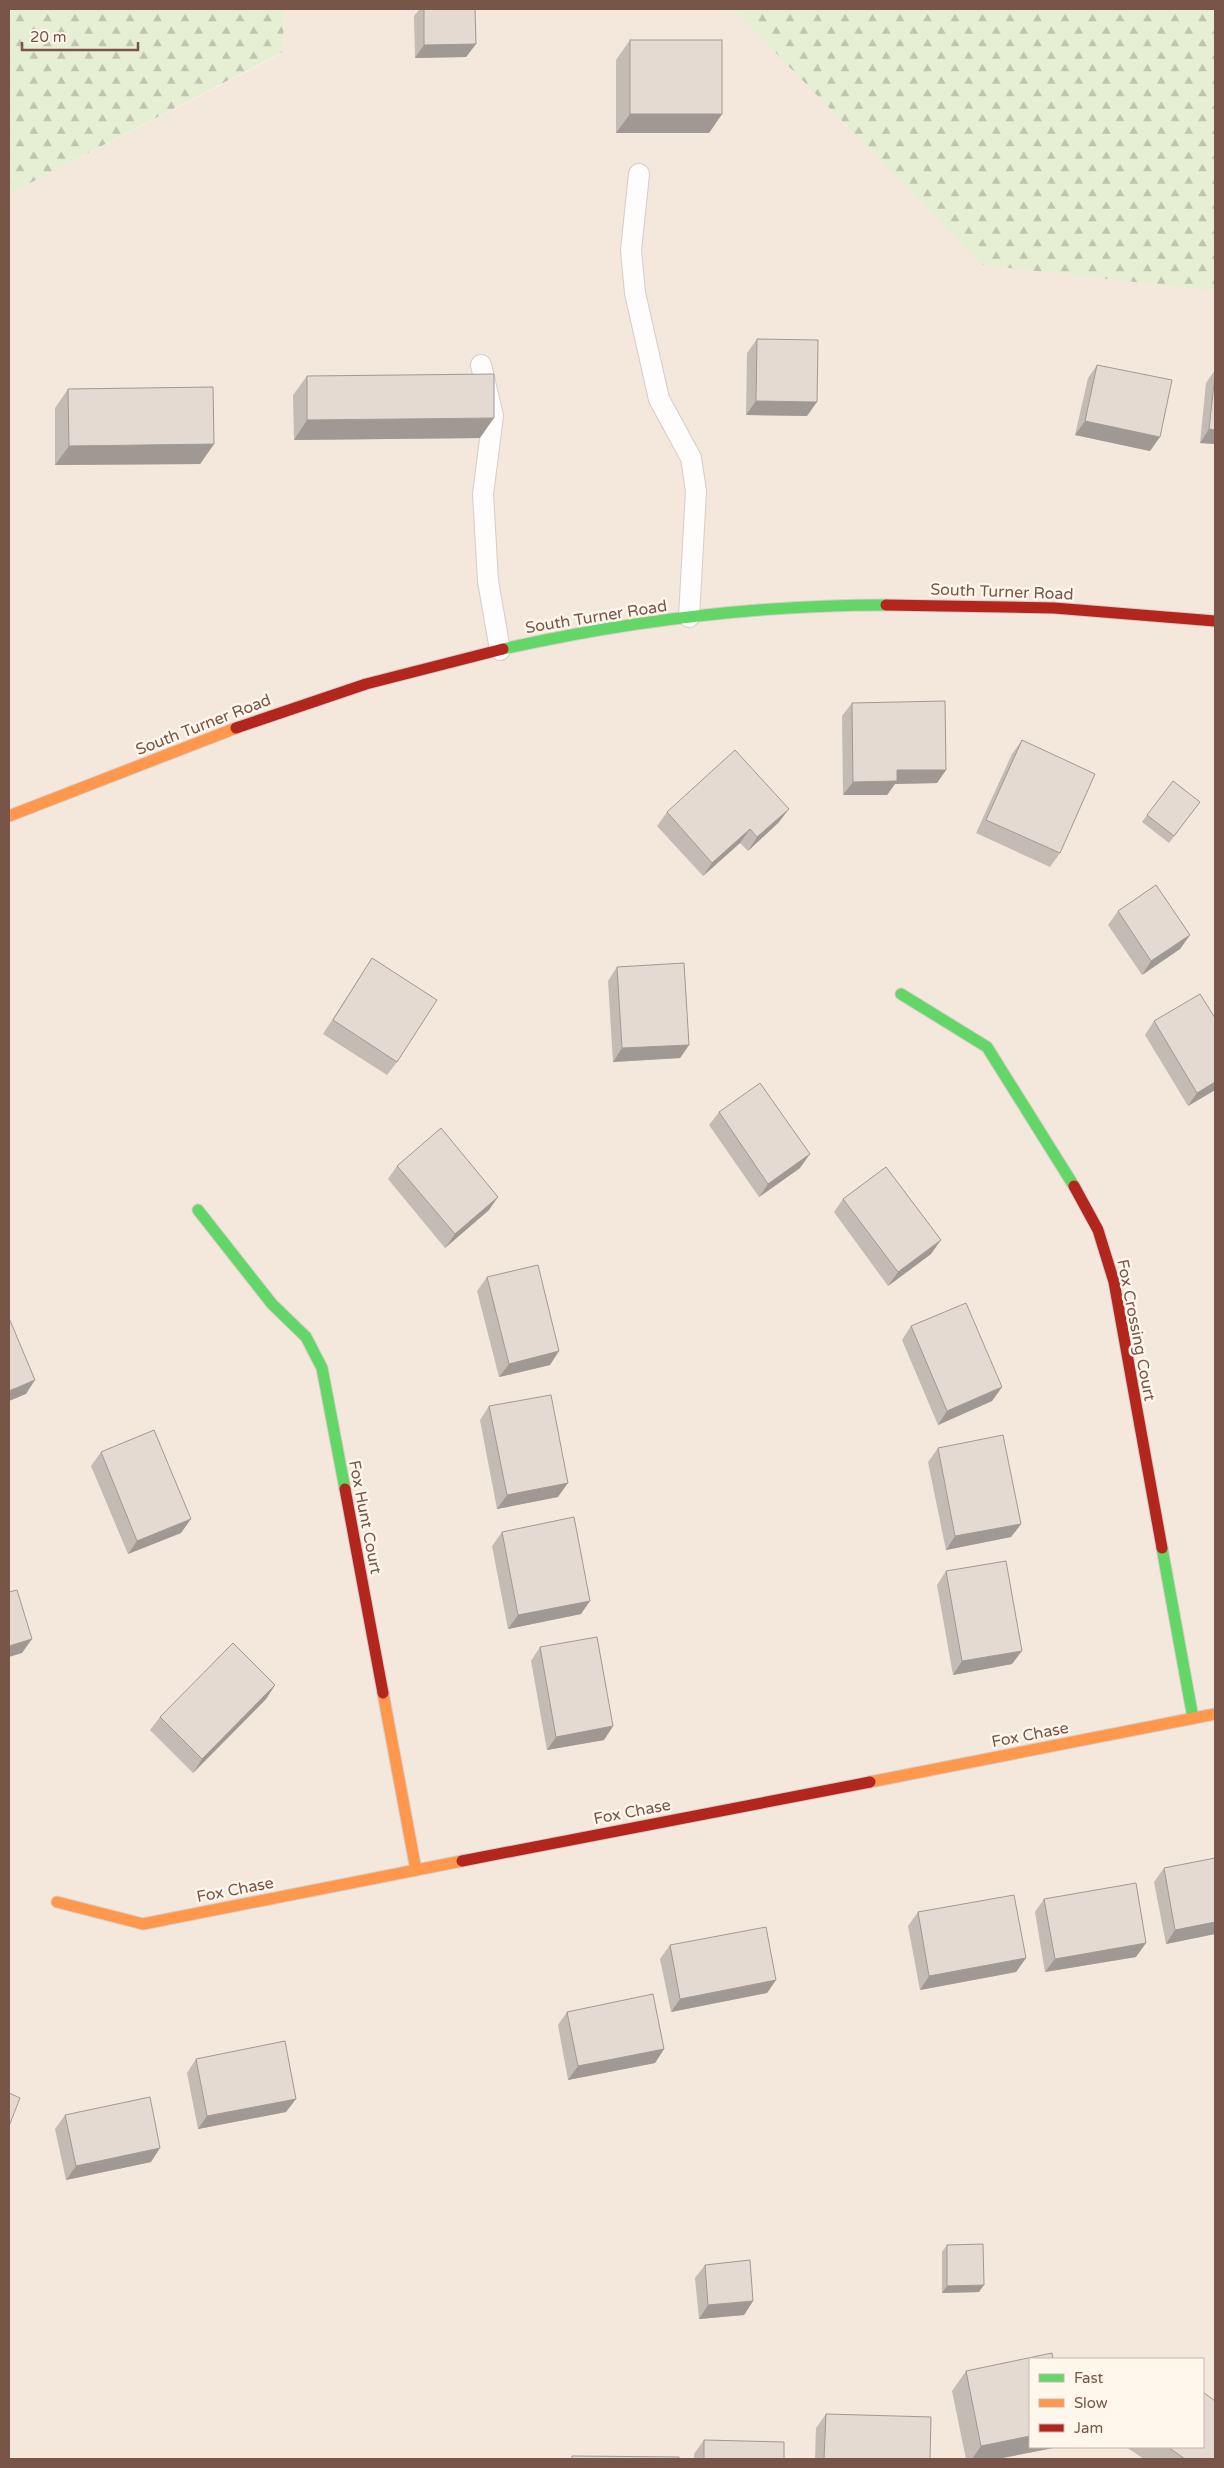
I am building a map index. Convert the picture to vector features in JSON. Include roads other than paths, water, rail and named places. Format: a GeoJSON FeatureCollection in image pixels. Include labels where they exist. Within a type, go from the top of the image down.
{"type":"FeatureCollection","features":[{"type":"Feature","properties":{"kind":"street","name":"South Turner Road"},"geometry":{"type":"LineString","coordinates":[[9,816],[265,717],[417,670],[500,650],[689,617],[814,606],[958,604],[1109,610],[1215,621]]}},
{"type":"Feature","properties":{"kind":"street","name":"Fox Crossing Court"},"geometry":{"type":"LineString","coordinates":[[901,994],[987,1047],[1072,1182],[1098,1230],[1114,1282],[1193,1718]]}},
{"type":"Feature","properties":{"kind":"street","name":"Fox Hunt Court"},"geometry":{"type":"LineString","coordinates":[[198,1210],[272,1304],[306,1337],[322,1368],[416,1870]]}},
{"type":"Feature","properties":{"kind":"street","name":"Fox Chase"},"geometry":{"type":"LineString","coordinates":[[56,1902],[143,1924],[1215,1714]]}},
{"type":"Feature","properties":{"kind":"lane"},"geometry":{"type":"LineString","coordinates":[[639,174],[632,250],[635,293],[659,400],[690,458],[694,470],[696,491],[689,617]]}},
{"type":"Feature","properties":{"kind":"lane"},"geometry":{"type":"LineString","coordinates":[[481,365],[493,416],[483,494],[488,581],[500,650]]}}]}
